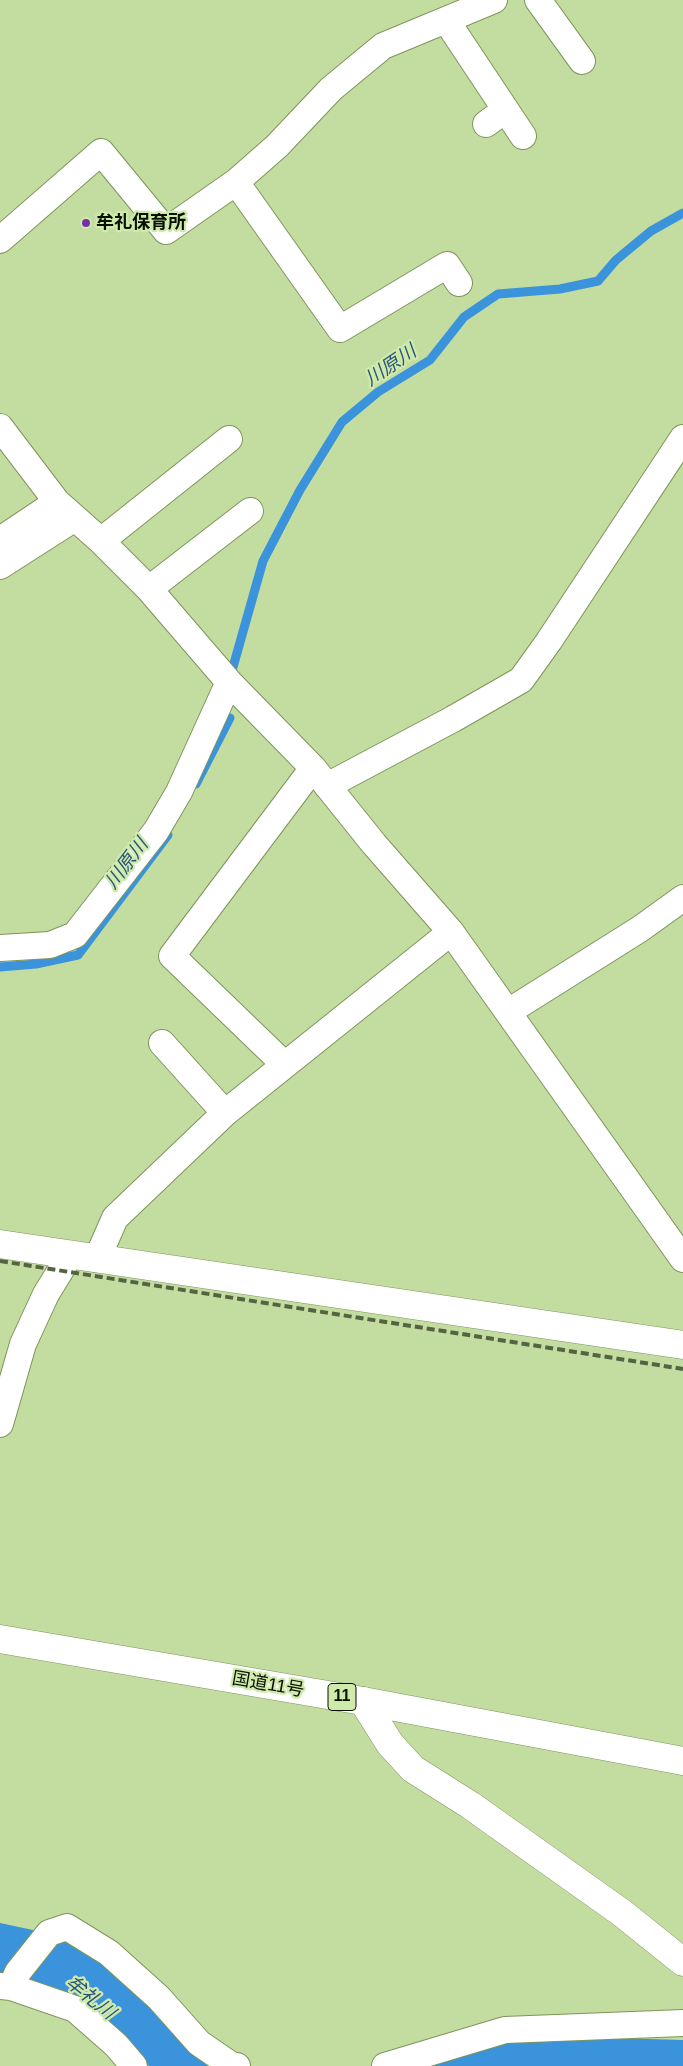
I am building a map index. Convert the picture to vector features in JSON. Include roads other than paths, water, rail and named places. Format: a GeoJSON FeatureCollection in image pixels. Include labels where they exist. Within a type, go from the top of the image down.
{"type":"FeatureCollection","features":[{"type":"Feature","properties":{"kind":"main road"},"geometry":{"type":"LineString","coordinates":[[0,1244],[683,1345]]}},
{"type":"Feature","properties":{"kind":"main road","name":"国道11号"},"geometry":{"type":"LineString","coordinates":[[0,1639],[363,1701],[683,1761]]}},
{"type":"Feature","properties":{"kind":"main road"},"geometry":{"type":"LineString","coordinates":[[363,1701],[390,1744],[413,1769],[470,1805],[622,1913],[683,1962]]}},
{"type":"Feature","properties":{"kind":"street"},"geometry":{"type":"LineString","coordinates":[[0,240],[101,152],[166,230],[236,182],[277,146],[331,89],[383,46],[494,0]]}},
{"type":"Feature","properties":{"kind":"street"},"geometry":{"type":"LineString","coordinates":[[538,0],[582,61]]}},
{"type":"Feature","properties":{"kind":"street"},"geometry":{"type":"LineString","coordinates":[[446,20],[496,117],[523,136]]}},
{"type":"Feature","properties":{"kind":"street"},"geometry":{"type":"LineString","coordinates":[[236,182],[340,329],[447,265],[460,283]]}},
{"type":"Feature","properties":{"kind":"street"},"geometry":{"type":"LineString","coordinates":[[0,427],[66,510],[101,541],[149,589],[229,682],[320,777],[374,844],[451,932],[683,1259]]}},
{"type":"Feature","properties":{"kind":"street"},"geometry":{"type":"LineString","coordinates":[[285,1064],[172,956],[320,777],[453,719],[521,680],[549,641],[683,438]]}},
{"type":"Feature","properties":{"kind":"street"},"geometry":{"type":"LineString","coordinates":[[101,541],[229,439]]}},
{"type":"Feature","properties":{"kind":"street"},"geometry":{"type":"LineString","coordinates":[[0,540],[66,510]]}},
{"type":"Feature","properties":{"kind":"street"},"geometry":{"type":"LineString","coordinates":[[0,566],[66,510]]}},
{"type":"Feature","properties":{"kind":"street"},"geometry":{"type":"LineString","coordinates":[[149,589],[250,511]]}},
{"type":"Feature","properties":{"kind":"street"},"geometry":{"type":"LineString","coordinates":[[0,948],[50,945],[75,935],[156,831],[179,792],[229,682]]}},
{"type":"Feature","properties":{"kind":"street"},"geometry":{"type":"LineString","coordinates":[[508,1012],[640,929],[683,898]]}},
{"type":"Feature","properties":{"kind":"street"},"geometry":{"type":"LineString","coordinates":[[98,1259],[115,1218],[225,1113],[451,932]]}},
{"type":"Feature","properties":{"kind":"street"},"geometry":{"type":"LineString","coordinates":[[162,1043],[225,1113]]}},
{"type":"Feature","properties":{"kind":"street"},"geometry":{"type":"LineString","coordinates":[[0,1424],[24,1344],[46,1294],[70,1255]]}},
{"type":"Feature","properties":{"kind":"street"},"geometry":{"type":"LineString","coordinates":[[134,2066],[116,2045],[75,2009],[10,1981],[49,1934],[67,1927],[109,1953],[159,1998],[199,2043],[237,2066]]}},
{"type":"Feature","properties":{"kind":"street"},"geometry":{"type":"LineString","coordinates":[[385,2066],[505,2030],[683,2023]]}},
{"type":"Feature","properties":{"kind":"water","name":"牟礼川"},"geometry":{"type":"Polygon","coordinates":[[[0,1923],[62,1939],[113,1968],[221,2066],[149,2066],[124,2038],[0,1977],[0,1923]]]}},
{"type":"Feature","properties":{"kind":"water"},"geometry":{"type":"Polygon","coordinates":[[[547,2036],[683,2040],[683,2066],[418,2066],[512,2038],[547,2036]]]}},
{"type":"Feature","properties":{"kind":"waterway","name":"川原川"},"geometry":{"type":"LineString","coordinates":[[233,667],[263,561],[300,490],[342,422],[378,392],[430,360],[464,317],[498,294],[560,289],[598,281],[616,260],[651,231],[683,213]]}},
{"type":"Feature","properties":{"kind":"waterway","name":"川原川"},"geometry":{"type":"LineString","coordinates":[[196,784],[230,718]]}},
{"type":"Feature","properties":{"kind":"waterway","name":"川原川"},"geometry":{"type":"LineString","coordinates":[[0,967],[36,964],[78,955],[168,835]]}},
{"type":"Feature","properties":{"kind":"railway"},"geometry":{"type":"LineString","coordinates":[[0,1261],[683,1369]]}},
{"type":"Feature","properties":{"kind":"place","name":"牟礼保育所"},"geometry":{"type":"Point","coordinates":[86,223]}}]}
